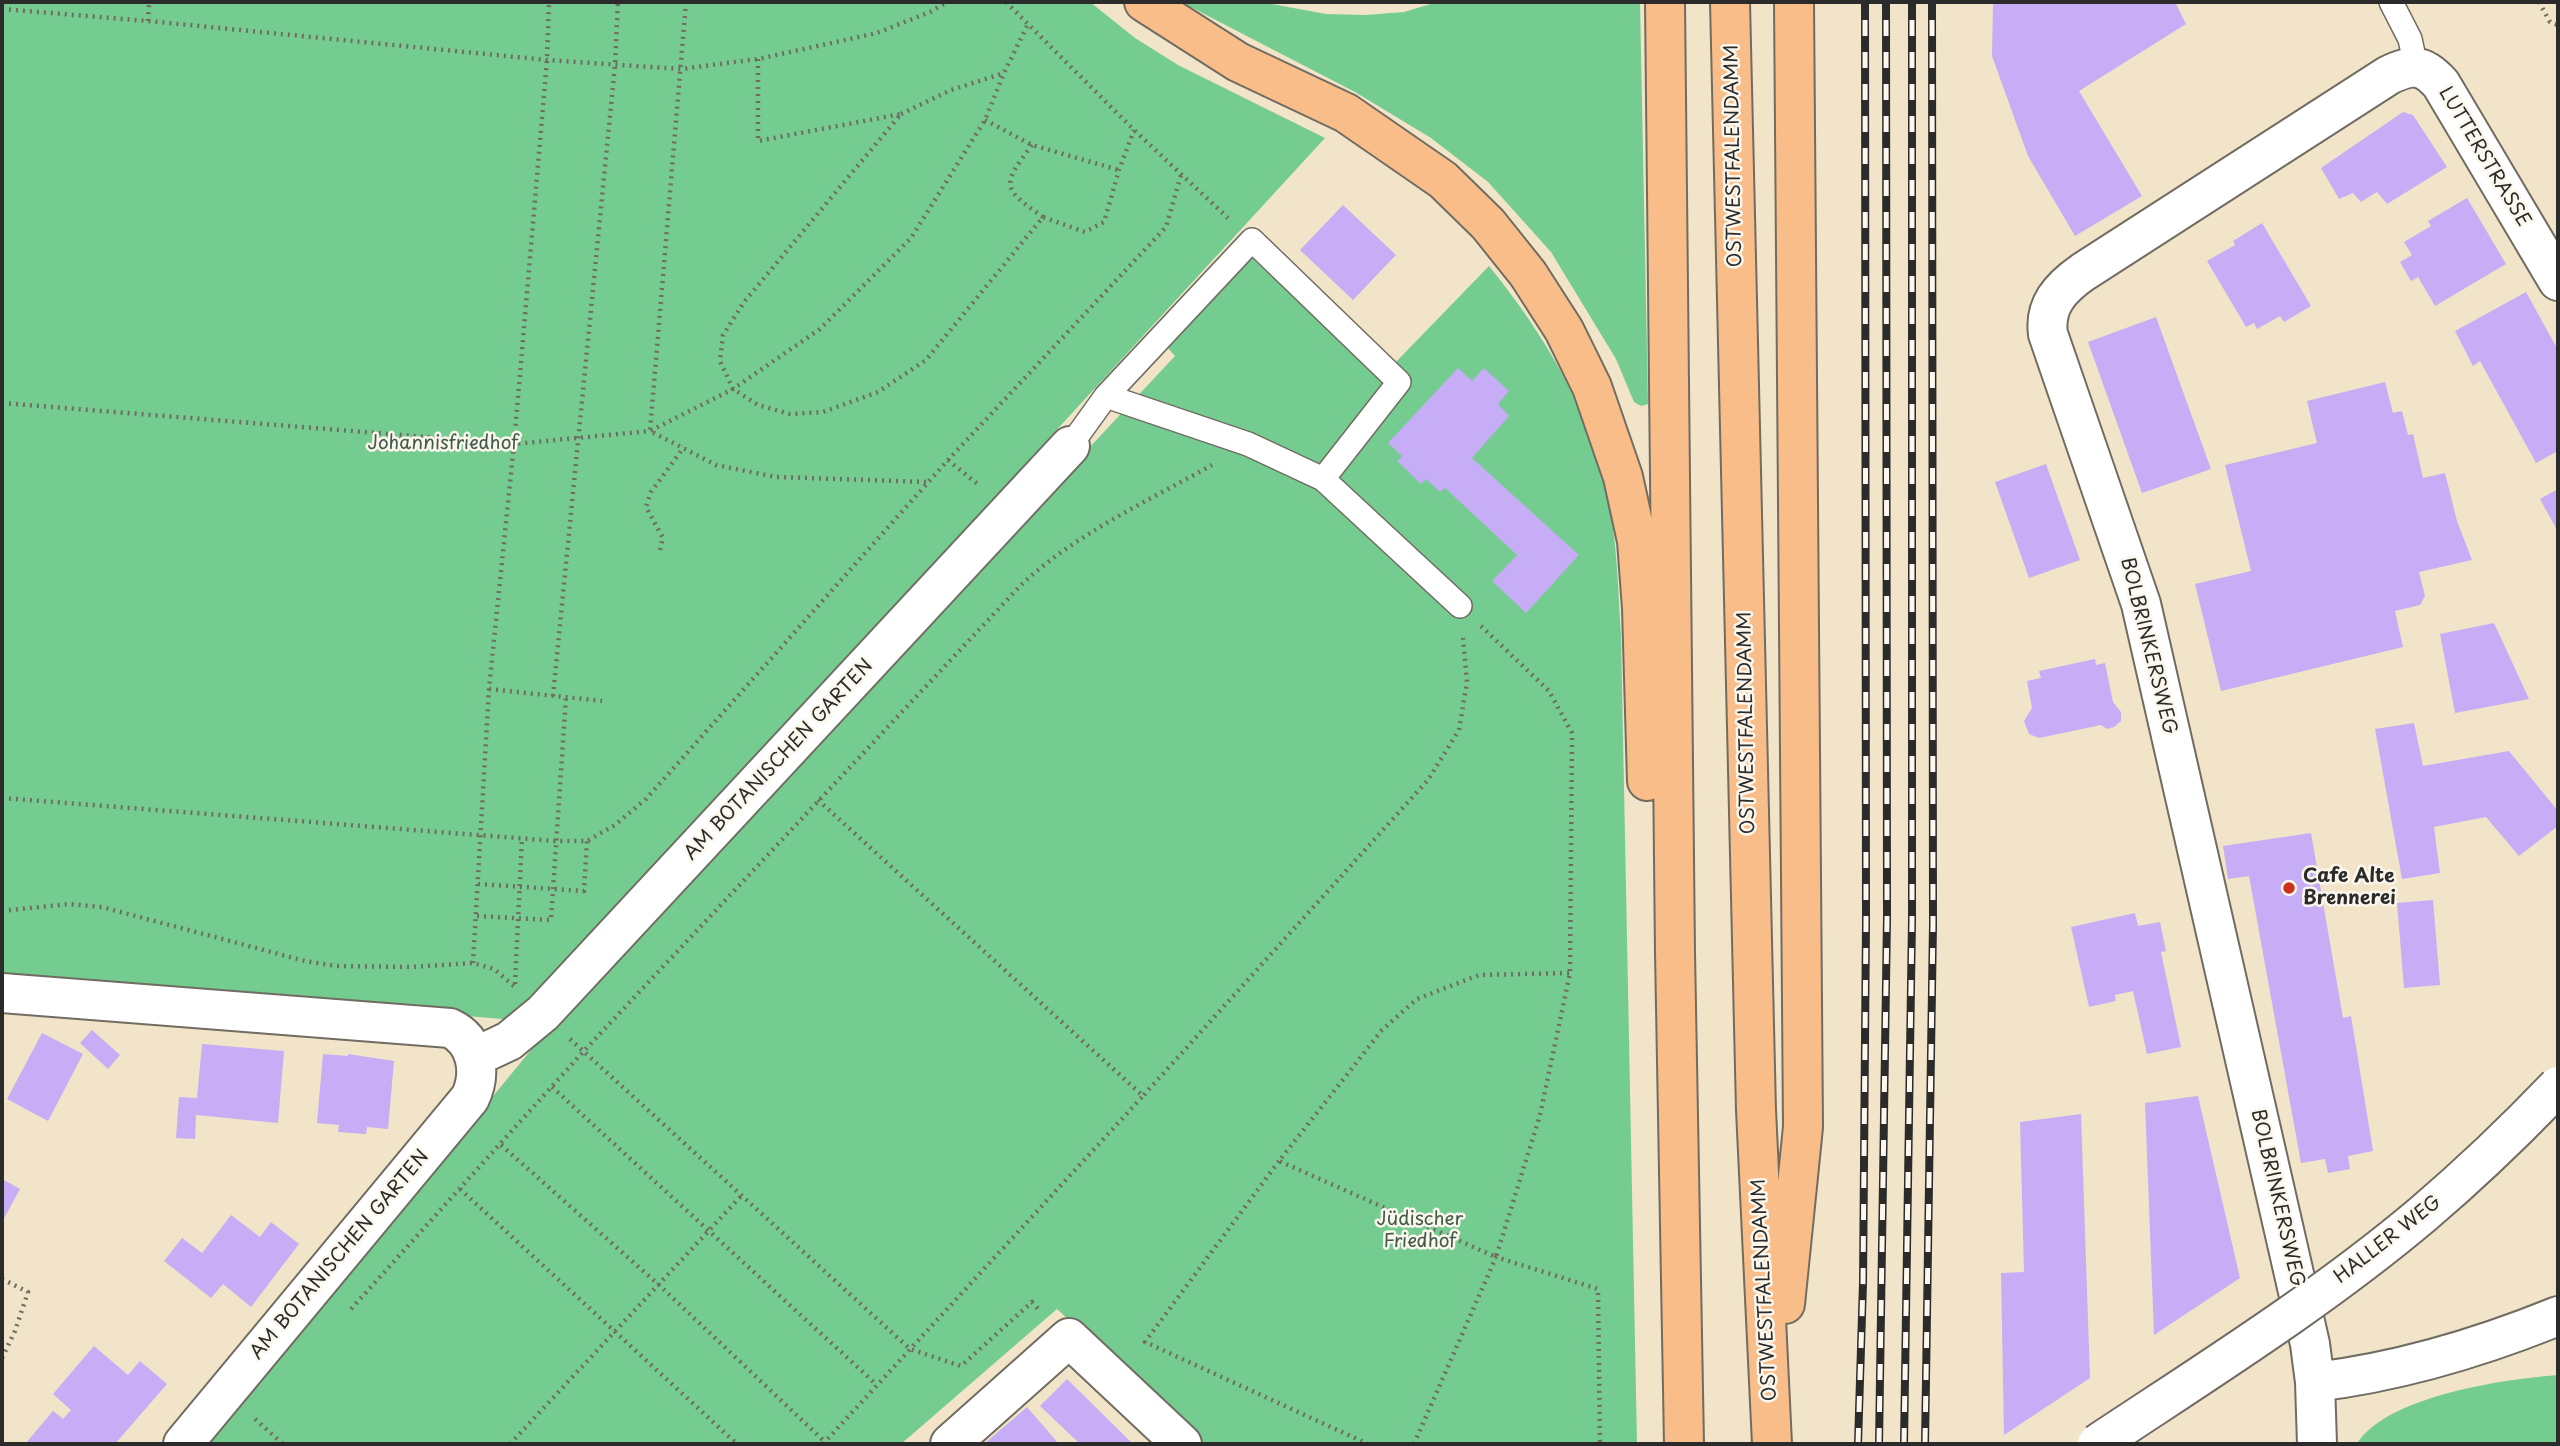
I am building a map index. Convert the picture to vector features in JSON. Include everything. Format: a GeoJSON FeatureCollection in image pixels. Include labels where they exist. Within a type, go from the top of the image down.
{"type":"FeatureCollection","features":[{"type":"Feature","properties":{"kind":"highway"},"geometry":{"type":"LineString","coordinates":[[1144,2],[1238,62],[1346,113],[1443,180],[1488,224],[1528,274],[1564,330],[1592,387],[1623,477],[1637,541],[1642,608],[1648,842],[1675,952]]}},
{"type":"Feature","properties":{"kind":"highway"},"geometry":{"type":"LineString","coordinates":[[1665,2],[1675,952],[1684,1444]]}},
{"type":"Feature","properties":{"kind":"highway","name":"OSTWESTFALENDAMM"},"geometry":{"type":"LineString","coordinates":[[1730,2],[1756,1110],[1772,1440]]}},
{"type":"Feature","properties":{"kind":"highway"},"geometry":{"type":"LineString","coordinates":[[1772,1440],[1802,1127],[1794,2]]}},
{"type":"Feature","properties":{"kind":"street","name":"LUTTERSTRASSE"},"geometry":{"type":"LineString","coordinates":[[2416,67],[2430,72],[2441,84],[2558,281]]}},
{"type":"Feature","properties":{"kind":"street","name":"BOLBRINKERSWEG"},"geometry":{"type":"LineString","coordinates":[[2317,1444],[2315,1382],[2307,1332],[2141,604],[2046,322],[2053,301],[2062,289],[2083,272],[2389,75],[2416,67]]}},
{"type":"Feature","properties":{"kind":"street","name":"AM BOTANISCHEN GARTEN"},"geometry":{"type":"LineString","coordinates":[[183,1444],[470,1098],[476,1087],[475,1057],[509,1041],[543,1013],[1070,446]]}},
{"type":"Feature","properties":{"kind":"street"},"geometry":{"type":"LineString","coordinates":[[2,993],[450,1028],[468,1041],[475,1057]]}},
{"type":"Feature","properties":{"kind":"street","name":"HALLER WEG"},"geometry":{"type":"LineString","coordinates":[[2097,1444],[2281,1321],[2422,1215],[2482,1162],[2558,1086]]}},
{"type":"Feature","properties":{"kind":"street"},"geometry":{"type":"LineString","coordinates":[[2315,1382],[2368,1376],[2434,1359],[2510,1336],[2558,1316]]}},
{"type":"Feature","properties":{"kind":"street"},"geometry":{"type":"LineString","coordinates":[[950,1444],[1069,1338],[1182,1444]]}},
{"type":"Feature","properties":{"kind":"lane"},"geometry":{"type":"LineString","coordinates":[[2391,2],[2410,39],[2416,67]]}},
{"type":"Feature","properties":{"kind":"lane"},"geometry":{"type":"LineString","coordinates":[[1070,446],[1106,396],[1252,240],[1399,382],[1322,479]]}},
{"type":"Feature","properties":{"kind":"lane"},"geometry":{"type":"LineString","coordinates":[[1106,396],[1248,444],[1322,479],[1460,606]]}},
{"type":"Feature","properties":{"kind":"path"},"geometry":{"type":"LineString","coordinates":[[148,21],[149,2]]}},
{"type":"Feature","properties":{"kind":"path"},"geometry":{"type":"LineString","coordinates":[[473,963],[489,689],[514,444],[547,60],[549,2]]}},
{"type":"Feature","properties":{"kind":"path"},"geometry":{"type":"LineString","coordinates":[[553,696],[615,65],[618,2]]}},
{"type":"Feature","properties":{"kind":"path"},"geometry":{"type":"LineString","coordinates":[[650,431],[686,2]]}},
{"type":"Feature","properties":{"kind":"path"},"geometry":{"type":"LineString","coordinates":[[2,9],[547,60],[681,69],[758,59],[877,33],[930,12],[947,2]]}},
{"type":"Feature","properties":{"kind":"path"},"geometry":{"type":"LineString","coordinates":[[1006,2],[1134,130],[1252,240]]}},
{"type":"Feature","properties":{"kind":"path"},"geometry":{"type":"LineString","coordinates":[[2539,2],[2550,22],[2558,25]]}},
{"type":"Feature","properties":{"kind":"path"},"geometry":{"type":"LineString","coordinates":[[2,403],[514,444],[650,431],[733,389],[820,330],[911,238],[985,120],[1028,24]]}},
{"type":"Feature","properties":{"kind":"path"},"geometry":{"type":"LineString","coordinates":[[758,59],[758,141],[901,114],[951,90],[1004,73]]}},
{"type":"Feature","properties":{"kind":"path"},"geometry":{"type":"LineString","coordinates":[[901,114],[744,303],[723,334],[720,360],[733,389],[758,405],[790,414],[823,412],[878,392],[926,360],[1043,217]]}},
{"type":"Feature","properties":{"kind":"path"},"geometry":{"type":"LineString","coordinates":[[985,120],[1032,145],[1119,170]]}},
{"type":"Feature","properties":{"kind":"path"},"geometry":{"type":"LineString","coordinates":[[1032,145],[1013,171],[1010,184],[1015,197],[1043,217],[1086,232],[1104,222],[1134,130]]}},
{"type":"Feature","properties":{"kind":"path"},"geometry":{"type":"LineString","coordinates":[[2,798],[482,836],[587,841],[615,825],[646,799],[929,482],[1166,227],[1181,175]]}},
{"type":"Feature","properties":{"kind":"path"},"geometry":{"type":"LineString","coordinates":[[650,431],[716,465],[776,477],[929,482]]}},
{"type":"Feature","properties":{"kind":"path"},"geometry":{"type":"LineString","coordinates":[[346,1314],[583,1052],[1045,561],[1248,444]]}},
{"type":"Feature","properties":{"kind":"path"},"geometry":{"type":"LineString","coordinates":[[660,550],[663,538],[646,506],[650,492],[684,447]]}},
{"type":"Feature","properties":{"kind":"path"},"geometry":{"type":"LineString","coordinates":[[1414,1444],[1496,1257],[1540,1115],[1570,973],[1572,733],[1549,691],[1460,606]]}},
{"type":"Feature","properties":{"kind":"path"},"geometry":{"type":"LineString","coordinates":[[500,1145],[659,1285],[824,1443],[1143,1096],[1428,780],[1459,730],[1467,682],[1460,606]]}},
{"type":"Feature","properties":{"kind":"path"},"geometry":{"type":"LineString","coordinates":[[489,689],[602,701]]}},
{"type":"Feature","properties":{"kind":"path"},"geometry":{"type":"LineString","coordinates":[[477,916],[551,920],[566,697]]}},
{"type":"Feature","properties":{"kind":"path"},"geometry":{"type":"LineString","coordinates":[[818,800],[1143,1096]]}},
{"type":"Feature","properties":{"kind":"path"},"geometry":{"type":"LineString","coordinates":[[515,987],[522,838]]}},
{"type":"Feature","properties":{"kind":"path"},"geometry":{"type":"LineString","coordinates":[[478,884],[584,891],[587,841]]}},
{"type":"Feature","properties":{"kind":"path"},"geometry":{"type":"LineString","coordinates":[[2,911],[69,904],[102,907],[305,961],[336,966],[411,967],[473,963],[494,969],[909,1349],[961,1366],[1032,1303]]}},
{"type":"Feature","properties":{"kind":"path"},"geometry":{"type":"LineString","coordinates":[[1368,1444],[1145,1342],[1279,1160],[1382,1030],[1417,999],[1479,975],[1570,973]]}},
{"type":"Feature","properties":{"kind":"path"},"geometry":{"type":"LineString","coordinates":[[552,1087],[877,1385]]}},
{"type":"Feature","properties":{"kind":"path"},"geometry":{"type":"LineString","coordinates":[[1279,1160],[1496,1257],[1598,1289],[1600,1444]]}},
{"type":"Feature","properties":{"kind":"path"},"geometry":{"type":"LineString","coordinates":[[460,1189],[737,1444]]}},
{"type":"Feature","properties":{"kind":"path"},"geometry":{"type":"LineString","coordinates":[[510,1444],[742,1195]]}},
{"type":"Feature","properties":{"kind":"path"},"geometry":{"type":"LineString","coordinates":[[2,1279],[29,1292],[2,1358]]}},
{"type":"Feature","properties":{"kind":"path"},"geometry":{"type":"LineString","coordinates":[[247,1427],[255,1419]]}},
{"type":"Feature","properties":{"kind":"green space","name":"Johannisfriedhof"},"geometry":{"type":"Polygon","coordinates":[[[2,2],[1090,2],[1135,38],[1178,65],[1325,138],[514,1020],[2,977],[2,2]]]}},
{"type":"Feature","properties":{"kind":"green space"},"geometry":{"type":"Polygon","coordinates":[[[1181,2],[1261,2],[1326,14],[1366,15],[1404,12],[1437,2],[1640,2],[1648,404],[1641,406],[1634,402],[1616,359],[1551,252],[1488,182],[1431,138],[1355,92],[1181,2]]]}},
{"type":"Feature","properties":{"kind":"green space","name":"Jüdischer Friedhof"},"geometry":{"type":"Polygon","coordinates":[[[1252,258],[1329,330],[1393,365],[1489,266],[1546,346],[1590,433],[1608,496],[1617,566],[1621,635],[1637,1444],[1202,1444],[1057,1309],[901,1444],[206,1444],[536,1044],[625,944],[1175,356],[1167,347],[1252,258]]]}},
{"type":"Feature","properties":{"kind":"green space"},"geometry":{"type":"Polygon","coordinates":[[[2558,1375],[2558,1444],[2357,1444],[2372,1427],[2419,1402],[2479,1386],[2558,1375]]]}},
{"type":"Feature","properties":{"kind":"building"},"geometry":{"type":"Polygon","coordinates":[[[1993,2],[2175,2],[2186,24],[2079,91],[2142,196],[2075,236],[2028,156],[1992,56],[1993,2]]]}},
{"type":"Feature","properties":{"kind":"building"},"geometry":{"type":"Polygon","coordinates":[[[2403,112],[2413,115],[2447,167],[2387,204],[2377,192],[2361,202],[2353,193],[2339,199],[2321,168],[2403,112]]]}},
{"type":"Feature","properties":{"kind":"building"},"geometry":{"type":"Polygon","coordinates":[[[2467,198],[2506,264],[2435,306],[2418,277],[2411,281],[2400,262],[2412,255],[2404,242],[2431,226],[2428,221],[2467,198]]]}},
{"type":"Feature","properties":{"kind":"building"},"geometry":{"type":"Polygon","coordinates":[[[1343,205],[1396,255],[1353,300],[1300,250],[1343,205]]]}},
{"type":"Feature","properties":{"kind":"building"},"geometry":{"type":"Polygon","coordinates":[[[2262,223],[2311,306],[2284,322],[2280,316],[2257,329],[2254,323],[2246,327],[2207,261],[2235,245],[2233,241],[2262,223]]]}},
{"type":"Feature","properties":{"kind":"building"},"geometry":{"type":"Polygon","coordinates":[[[2526,292],[2558,350],[2558,451],[2536,463],[2480,361],[2473,366],[2455,331],[2526,292]]]}},
{"type":"Feature","properties":{"kind":"building"},"geometry":{"type":"Polygon","coordinates":[[[2156,317],[2211,469],[2142,493],[2088,342],[2156,317]]]}},
{"type":"Feature","properties":{"kind":"building"},"geometry":{"type":"Polygon","coordinates":[[[1458,368],[1472,381],[1484,368],[1509,391],[1498,404],[1509,416],[1472,458],[1579,555],[1526,613],[1492,581],[1517,555],[1445,488],[1440,492],[1426,479],[1421,484],[1397,461],[1402,456],[1388,443],[1458,368]]]}},
{"type":"Feature","properties":{"kind":"building"},"geometry":{"type":"Polygon","coordinates":[[[2385,382],[2393,413],[2402,411],[2408,435],[2413,434],[2423,478],[2445,473],[2457,521],[2472,560],[2419,572],[2425,596],[2420,605],[2395,611],[2403,647],[2221,691],[2195,584],[2251,571],[2225,465],[2317,443],[2307,401],[2385,382]]]}},
{"type":"Feature","properties":{"kind":"building"},"geometry":{"type":"Polygon","coordinates":[[[2046,464],[2080,560],[2029,578],[1995,482],[2046,464]]]}},
{"type":"Feature","properties":{"kind":"building"},"geometry":{"type":"Polygon","coordinates":[[[2558,489],[2558,532],[2540,499],[2558,489]]]}},
{"type":"Feature","properties":{"kind":"building"},"geometry":{"type":"Polygon","coordinates":[[[2494,623],[2529,699],[2455,713],[2440,634],[2494,623]]]}},
{"type":"Feature","properties":{"kind":"building"},"geometry":{"type":"Polygon","coordinates":[[[2095,659],[2096,665],[2105,663],[2113,702],[2121,712],[2121,721],[2107,729],[2101,725],[2039,738],[2029,734],[2024,721],[2032,708],[2027,681],[2041,678],[2039,671],[2095,659]]]}},
{"type":"Feature","properties":{"kind":"building"},"geometry":{"type":"Polygon","coordinates":[[[2414,723],[2423,766],[2509,751],[2558,811],[2558,826],[2519,856],[2486,817],[2434,827],[2440,873],[2402,879],[2375,729],[2414,723]]]}},
{"type":"Feature","properties":{"kind":"building"},"geometry":{"type":"Polygon","coordinates":[[[2311,833],[2343,1018],[2351,1016],[2373,1151],[2348,1156],[2350,1169],[2328,1173],[2325,1159],[2301,1163],[2249,876],[2228,879],[2223,846],[2311,833]]]}},
{"type":"Feature","properties":{"kind":"building"},"geometry":{"type":"Polygon","coordinates":[[[2433,900],[2440,985],[2404,988],[2397,903],[2433,900]]]}},
{"type":"Feature","properties":{"kind":"building"},"geometry":{"type":"Polygon","coordinates":[[[2135,913],[2138,926],[2160,922],[2166,951],[2161,952],[2181,1047],[2147,1054],[2133,991],[2115,995],[2116,1001],[2089,1007],[2071,927],[2135,913]]]}},
{"type":"Feature","properties":{"kind":"building"},"geometry":{"type":"Polygon","coordinates":[[[92,1030],[120,1055],[108,1069],[80,1043],[92,1030]]]}},
{"type":"Feature","properties":{"kind":"building"},"geometry":{"type":"Polygon","coordinates":[[[42,1033],[83,1054],[48,1121],[7,1099],[42,1033]]]}},
{"type":"Feature","properties":{"kind":"building"},"geometry":{"type":"Polygon","coordinates":[[[202,1044],[284,1051],[278,1123],[196,1115],[195,1139],[176,1138],[179,1097],[197,1098],[202,1044]]]}},
{"type":"Feature","properties":{"kind":"building"},"geometry":{"type":"Polygon","coordinates":[[[323,1054],[348,1054],[394,1061],[388,1129],[367,1127],[366,1134],[338,1132],[339,1125],[317,1123],[323,1054]]]}},
{"type":"Feature","properties":{"kind":"building"},"geometry":{"type":"Polygon","coordinates":[[[2198,1096],[2240,1278],[2154,1335],[2145,1103],[2198,1096]]]}},
{"type":"Feature","properties":{"kind":"building"},"geometry":{"type":"Polygon","coordinates":[[[2081,1114],[2090,1378],[2004,1435],[2001,1273],[2024,1272],[2020,1122],[2081,1114]]]}},
{"type":"Feature","properties":{"kind":"building"},"geometry":{"type":"Polygon","coordinates":[[[2,1179],[20,1189],[2,1222],[2,1179]]]}},
{"type":"Feature","properties":{"kind":"building"},"geometry":{"type":"Polygon","coordinates":[[[231,1215],[260,1237],[271,1222],[299,1244],[251,1307],[223,1284],[211,1298],[164,1261],[182,1238],[202,1253],[231,1215]]]}},
{"type":"Feature","properties":{"kind":"building"},"geometry":{"type":"Polygon","coordinates":[[[94,1346],[128,1375],[140,1361],[167,1384],[115,1444],[25,1444],[53,1411],[63,1419],[71,1410],[53,1394],[94,1346]]]}},
{"type":"Feature","properties":{"kind":"building"},"geometry":{"type":"Polygon","coordinates":[[[1067,1379],[1133,1444],[1080,1444],[1040,1406],[1067,1379]]]}},
{"type":"Feature","properties":{"kind":"building"},"geometry":{"type":"Polygon","coordinates":[[[1027,1407],[1059,1444],[984,1444],[1027,1407]]]}},
{"type":"Feature","properties":{"kind":"railway"},"geometry":{"type":"LineString","coordinates":[[1858,1444],[1863,1283],[1866,922],[1865,2]]}},
{"type":"Feature","properties":{"kind":"railway"},"geometry":{"type":"LineString","coordinates":[[1879,1444],[1887,918],[1886,2]]}},
{"type":"Feature","properties":{"kind":"railway"},"geometry":{"type":"LineString","coordinates":[[1904,1444],[1912,920],[1912,2]]}},
{"type":"Feature","properties":{"kind":"railway"},"geometry":{"type":"LineString","coordinates":[[1925,1444],[1933,924],[1932,2]]}},
{"type":"Feature","properties":{"kind":"place","name":"Cafe Alte Brennerei"},"geometry":{"type":"Point","coordinates":[2289,888]}}]}
